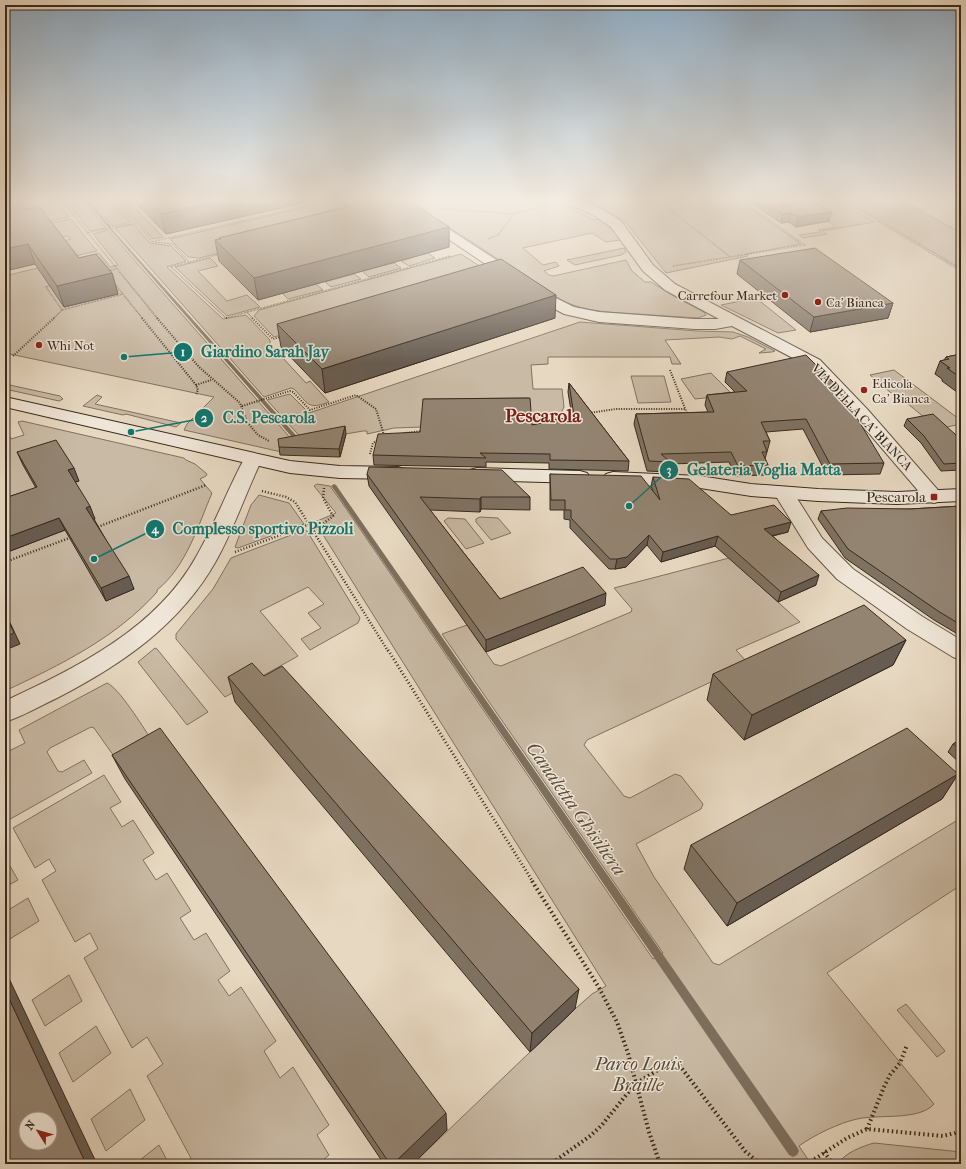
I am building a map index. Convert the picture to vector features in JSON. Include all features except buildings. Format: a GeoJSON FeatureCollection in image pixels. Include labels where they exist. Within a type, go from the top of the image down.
{"type":"FeatureCollection","features":[{"type":"Feature","properties":{"kind":"street"},"geometry":{"type":"LineString","coordinates":[[480,255],[569,311],[599,317],[684,323],[715,324],[734,321]]}},
{"type":"Feature","properties":{"kind":"street","name":"VIA DELLA CA' BIANCA"},"geometry":{"type":"LineString","coordinates":[[638,255],[644,263],[663,282],[683,294],[806,358],[818,366],[934,497]]}},
{"type":"Feature","properties":{"kind":"street"},"geometry":{"type":"LineString","coordinates":[[5,402],[253,459],[319,471],[414,473]]}},
{"type":"Feature","properties":{"kind":"street"},"geometry":{"type":"LineString","coordinates":[[5,712],[88,671],[132,641],[160,616],[181,594],[204,561],[253,459]]}},
{"type":"Feature","properties":{"kind":"street"},"geometry":{"type":"LineString","coordinates":[[457,474],[678,480],[784,492],[871,497],[934,497],[961,495]]}},
{"type":"Feature","properties":{"kind":"street"},"geometry":{"type":"LineString","coordinates":[[784,492],[815,543],[845,574],[915,623],[961,651]]}},
{"type":"Feature","properties":{"kind":"path"},"geometry":{"type":"LineString","coordinates":[[104,255],[199,368],[238,401],[242,406],[246,419],[258,435],[270,442]]}},
{"type":"Feature","properties":{"kind":"path"},"geometry":{"type":"LineString","coordinates":[[182,255],[189,262]]}},
{"type":"Feature","properties":{"kind":"path"},"geometry":{"type":"LineString","coordinates":[[218,255],[171,267],[226,318],[452,255]]}},
{"type":"Feature","properties":{"kind":"path"},"geometry":{"type":"LineString","coordinates":[[669,266],[729,256],[750,255]]}},
{"type":"Feature","properties":{"kind":"path"},"geometry":{"type":"LineString","coordinates":[[933,255],[961,271]]}},
{"type":"Feature","properties":{"kind":"path"},"geometry":{"type":"LineString","coordinates":[[105,272],[116,269]]}},
{"type":"Feature","properties":{"kind":"path"},"geometry":{"type":"LineString","coordinates":[[114,283],[196,384],[198,390],[196,395]]}},
{"type":"Feature","properties":{"kind":"path"},"geometry":{"type":"LineString","coordinates":[[53,285],[46,286],[62,310]]}},
{"type":"Feature","properties":{"kind":"path"},"geometry":{"type":"LineString","coordinates":[[13,356],[62,310],[123,294]]}},
{"type":"Feature","properties":{"kind":"path"},"geometry":{"type":"LineString","coordinates":[[247,312],[273,339],[288,334]]}},
{"type":"Feature","properties":{"kind":"path"},"geometry":{"type":"LineString","coordinates":[[670,370],[689,418]]}},
{"type":"Feature","properties":{"kind":"path"},"geometry":{"type":"LineString","coordinates":[[196,384],[212,380]]}},
{"type":"Feature","properties":{"kind":"path"},"geometry":{"type":"LineString","coordinates":[[242,406],[290,391],[293,392],[310,410],[356,395],[376,409],[385,438],[378,439],[373,443],[370,456]]}},
{"type":"Feature","properties":{"kind":"path"},"geometry":{"type":"LineString","coordinates":[[588,413],[616,409],[686,409]]}},
{"type":"Feature","properties":{"kind":"path"},"geometry":{"type":"LineString","coordinates":[[398,435],[410,432],[429,431]]}},
{"type":"Feature","properties":{"kind":"path"},"geometry":{"type":"LineString","coordinates":[[94,528],[206,486]]}},
{"type":"Feature","properties":{"kind":"path"},"geometry":{"type":"LineString","coordinates":[[314,530],[333,516],[322,496],[326,486]]}},
{"type":"Feature","properties":{"kind":"path"},"geometry":{"type":"LineString","coordinates":[[257,490],[291,498],[310,524],[601,992],[620,1030],[647,1126],[660,1164]]}},
{"type":"Feature","properties":{"kind":"path"},"geometry":{"type":"LineString","coordinates":[[229,553],[238,552],[310,524]]}},
{"type":"Feature","properties":{"kind":"path"},"geometry":{"type":"LineString","coordinates":[[5,562],[72,536]]}},
{"type":"Feature","properties":{"kind":"path"},"geometry":{"type":"LineString","coordinates":[[867,1129],[884,1087],[890,1075],[900,1063],[908,1045]]}},
{"type":"Feature","properties":{"kind":"path"},"geometry":{"type":"LineString","coordinates":[[548,1164],[555,1161],[590,1136],[602,1125],[635,1084],[670,1062],[675,1062],[680,1066],[745,1151],[760,1164]]}},
{"type":"Feature","properties":{"kind":"path"},"geometry":{"type":"LineString","coordinates":[[807,1164],[847,1138],[867,1129],[943,1136],[955,1133],[961,1128]]}},
{"type":"Feature","properties":{"kind":"path"},"geometry":{"type":"LineString","coordinates":[[824,1152],[833,1164]]}},
{"type":"Feature","properties":{"kind":"green space"},"geometry":{"type":"Polygon","coordinates":[[[93,255],[100,255],[110,267],[118,265],[110,255],[130,255],[304,455],[277,451],[184,430],[187,424],[214,397],[5,353],[5,276],[93,255]]]}},
{"type":"Feature","properties":{"kind":"green space"},"geometry":{"type":"Polygon","coordinates":[[[138,255],[180,255],[186,261],[167,267],[223,319],[246,315],[270,340],[270,344],[306,383],[310,381],[329,402],[316,405],[309,404],[294,389],[291,388],[264,397],[138,255]]]}},
{"type":"Feature","properties":{"kind":"green space"},"geometry":{"type":"Polygon","coordinates":[[[186,255],[213,255],[199,258],[188,257],[186,255]]]}},
{"type":"Feature","properties":{"kind":"green space"},"geometry":{"type":"Polygon","coordinates":[[[423,255],[430,255],[435,258],[409,266],[401,261],[423,255]]]}},
{"type":"Feature","properties":{"kind":"green space"},"geometry":{"type":"Polygon","coordinates":[[[459,255],[462,255],[489,272],[462,282],[274,337],[254,316],[259,310],[459,255]]]}},
{"type":"Feature","properties":{"kind":"green space"},"geometry":{"type":"Polygon","coordinates":[[[491,255],[531,255],[543,265],[556,262],[559,266],[544,271],[553,276],[626,260],[632,271],[645,282],[651,282],[675,297],[704,312],[706,315],[698,318],[606,312],[586,309],[567,303],[491,255]]]}},
{"type":"Feature","properties":{"kind":"green space"},"geometry":{"type":"Polygon","coordinates":[[[593,255],[622,255],[575,265],[567,260],[593,255]]]}},
{"type":"Feature","properties":{"kind":"green space"},"geometry":{"type":"Polygon","coordinates":[[[651,255],[747,255],[748,256],[666,273],[651,255]]]}},
{"type":"Feature","properties":{"kind":"green space"},"geometry":{"type":"Polygon","coordinates":[[[937,255],[961,255],[961,269],[937,255]]]}},
{"type":"Feature","properties":{"kind":"green space"},"geometry":{"type":"Polygon","coordinates":[[[210,258],[218,266],[198,271],[227,301],[247,295],[260,307],[227,316],[175,267],[210,258]]]}},
{"type":"Feature","properties":{"kind":"green space"},"geometry":{"type":"Polygon","coordinates":[[[394,263],[401,268],[369,277],[362,271],[394,263]]]}},
{"type":"Feature","properties":{"kind":"green space"},"geometry":{"type":"Polygon","coordinates":[[[354,274],[361,279],[331,287],[325,282],[354,274]]]}},
{"type":"Feature","properties":{"kind":"green space"},"geometry":{"type":"Polygon","coordinates":[[[316,284],[323,290],[288,299],[282,293],[316,284]]]}},
{"type":"Feature","properties":{"kind":"green space"},"geometry":{"type":"Polygon","coordinates":[[[756,298],[796,330],[778,333],[721,305],[756,298]]]}},
{"type":"Feature","properties":{"kind":"green space"},"geometry":{"type":"Polygon","coordinates":[[[580,322],[697,331],[733,332],[748,337],[775,351],[759,353],[766,349],[740,336],[732,339],[719,337],[665,340],[681,364],[672,364],[670,357],[548,357],[548,364],[531,365],[533,389],[562,389],[564,407],[558,419],[532,425],[528,398],[424,399],[422,427],[394,428],[367,434],[367,431],[363,431],[304,441],[267,400],[290,394],[309,413],[580,322]]]}},
{"type":"Feature","properties":{"kind":"green space"},"geometry":{"type":"Polygon","coordinates":[[[894,370],[961,419],[961,424],[938,429],[901,398],[897,398],[870,375],[894,370]]]}},
{"type":"Feature","properties":{"kind":"green space"},"geometry":{"type":"Polygon","coordinates":[[[711,373],[733,395],[695,399],[681,379],[711,373]]]}},
{"type":"Feature","properties":{"kind":"green space"},"geometry":{"type":"Polygon","coordinates":[[[631,376],[664,376],[671,402],[638,403],[631,376]]]}},
{"type":"Feature","properties":{"kind":"green space"},"geometry":{"type":"Polygon","coordinates":[[[5,384],[60,396],[63,399],[59,401],[5,389],[5,384]]]}},
{"type":"Feature","properties":{"kind":"green space"},"geometry":{"type":"Polygon","coordinates":[[[97,395],[102,397],[95,404],[181,423],[176,427],[126,414],[123,415],[83,406],[97,395]]]}},
{"type":"Feature","properties":{"kind":"green space"},"geometry":{"type":"Polygon","coordinates":[[[22,421],[184,458],[195,464],[207,474],[200,479],[212,493],[190,545],[176,570],[141,608],[124,623],[86,649],[5,691],[5,433],[8,433],[11,439],[24,435],[18,422],[22,421]]]}},
{"type":"Feature","properties":{"kind":"green space","name":"Parco Louis Braille"},"geometry":{"type":"Polygon","coordinates":[[[317,484],[330,486],[345,507],[653,959],[663,953],[442,634],[467,625],[494,664],[501,666],[631,612],[632,609],[614,588],[729,558],[800,622],[736,650],[747,662],[745,666],[587,740],[584,745],[624,796],[630,798],[675,774],[681,776],[703,804],[701,809],[636,844],[654,877],[713,963],[719,965],[961,818],[961,885],[827,973],[934,1104],[919,1113],[857,1119],[842,1123],[827,1130],[799,1146],[811,1164],[413,1164],[575,1009],[592,994],[606,986],[315,522],[336,513],[314,486],[317,484]]]}},
{"type":"Feature","properties":{"kind":"green space"},"geometry":{"type":"Polygon","coordinates":[[[259,495],[289,503],[304,524],[238,548],[235,547],[251,505],[259,495]]]}},
{"type":"Feature","properties":{"kind":"green space"},"geometry":{"type":"Polygon","coordinates":[[[480,517],[498,518],[511,533],[491,540],[476,522],[476,519],[480,517]]]}},
{"type":"Feature","properties":{"kind":"green space"},"geometry":{"type":"Polygon","coordinates":[[[448,518],[465,519],[484,543],[466,549],[444,521],[448,518]]]}},
{"type":"Feature","properties":{"kind":"green space"},"geometry":{"type":"Polygon","coordinates":[[[304,530],[307,531],[360,618],[358,623],[310,650],[301,639],[321,628],[308,613],[324,604],[308,587],[260,611],[298,656],[225,697],[176,639],[176,634],[213,589],[231,558],[304,530]]]}},
{"type":"Feature","properties":{"kind":"green space"},"geometry":{"type":"Polygon","coordinates":[[[155,648],[208,712],[187,725],[138,662],[155,648]]]}},
{"type":"Feature","properties":{"kind":"green space"},"geometry":{"type":"Polygon","coordinates":[[[107,683],[118,692],[151,739],[116,759],[94,728],[91,727],[50,748],[47,752],[58,771],[62,772],[84,760],[92,773],[5,822],[5,753],[25,743],[19,730],[107,683]]]}},
{"type":"Feature","properties":{"kind":"green space"},"geometry":{"type":"Polygon","coordinates":[[[104,775],[121,802],[110,808],[122,827],[133,820],[154,853],[143,860],[156,880],[167,873],[191,911],[180,918],[194,940],[206,933],[230,971],[218,980],[229,996],[241,987],[276,1041],[264,1051],[280,1078],[293,1067],[329,1125],[317,1135],[329,1155],[318,1164],[194,1164],[147,1076],[163,1064],[147,1037],[132,1048],[84,958],[98,949],[90,933],[75,942],[42,880],[56,871],[49,859],[35,868],[13,828],[104,775]]]}},
{"type":"Feature","properties":{"kind":"green space"},"geometry":{"type":"Polygon","coordinates":[[[6,859],[18,880],[5,887],[5,860],[6,859]]]}},
{"type":"Feature","properties":{"kind":"green space"},"geometry":{"type":"Polygon","coordinates":[[[28,898],[39,921],[5,942],[5,912],[28,898]]]}},
{"type":"Feature","properties":{"kind":"green space"},"geometry":{"type":"Polygon","coordinates":[[[69,975],[82,1001],[45,1026],[32,1000],[69,975]]]}},
{"type":"Feature","properties":{"kind":"green space"},"geometry":{"type":"Polygon","coordinates":[[[906,1004],[945,1051],[937,1057],[897,1010],[906,1004]]]}},
{"type":"Feature","properties":{"kind":"green space"},"geometry":{"type":"Polygon","coordinates":[[[96,1026],[111,1053],[73,1082],[59,1053],[96,1026]]]}},
{"type":"Feature","properties":{"kind":"green space"},"geometry":{"type":"Polygon","coordinates":[[[130,1089],[145,1120],[106,1151],[91,1119],[130,1089]]]}},
{"type":"Feature","properties":{"kind":"green space"},"geometry":{"type":"Polygon","coordinates":[[[874,1143],[961,1152],[961,1164],[838,1164],[849,1153],[874,1143]]]}},
{"type":"Feature","properties":{"kind":"green space"},"geometry":{"type":"Polygon","coordinates":[[[159,1145],[169,1164],[135,1164],[159,1145]]]}},
{"type":"Feature","properties":{"kind":"waterway","name":"Canaletta Ghisiliera"},"geometry":{"type":"LineString","coordinates":[[134,255],[300,443]]}},
{"type":"Feature","properties":{"kind":"waterway","name":"Canaletta Ghisiliera"},"geometry":{"type":"LineString","coordinates":[[334,486],[793,1151]]}},
{"type":"Feature","properties":{"kind":"place","name":"Carrefour Market"},"geometry":{"type":"Point","coordinates":[785,295]}},
{"type":"Feature","properties":{"kind":"place","name":"Ca' Bianca"},"geometry":{"type":"Point","coordinates":[818,302]}},
{"type":"Feature","properties":{"kind":"place","name":"Whi Not"},"geometry":{"type":"Point","coordinates":[39,345]}},
{"type":"Feature","properties":{"kind":"place","name":"Giardino Sarah Jay"},"geometry":{"type":"Point","coordinates":[124,357]}},
{"type":"Feature","properties":{"kind":"place","name":"Edicola Ca' Bianca"},"geometry":{"type":"Point","coordinates":[864,390]}},
{"type":"Feature","properties":{"kind":"place","name":"C.S. Pescarola"},"geometry":{"type":"Point","coordinates":[131,432]}},
{"type":"Feature","properties":{"kind":"place","name":"Pescarola"},"geometry":{"type":"Point","coordinates":[934,497]}},
{"type":"Feature","properties":{"kind":"place","name":"Gelateria Voglia Matta"},"geometry":{"type":"Point","coordinates":[629,506]}},
{"type":"Feature","properties":{"kind":"place","name":"Complesso sportivo Pizzoli"},"geometry":{"type":"Point","coordinates":[94,559]}},
{"type":"Feature","properties":{"kind":"district","name":"Pescarola"},"geometry":{"type":"Point","coordinates":[543,416]}}]}
